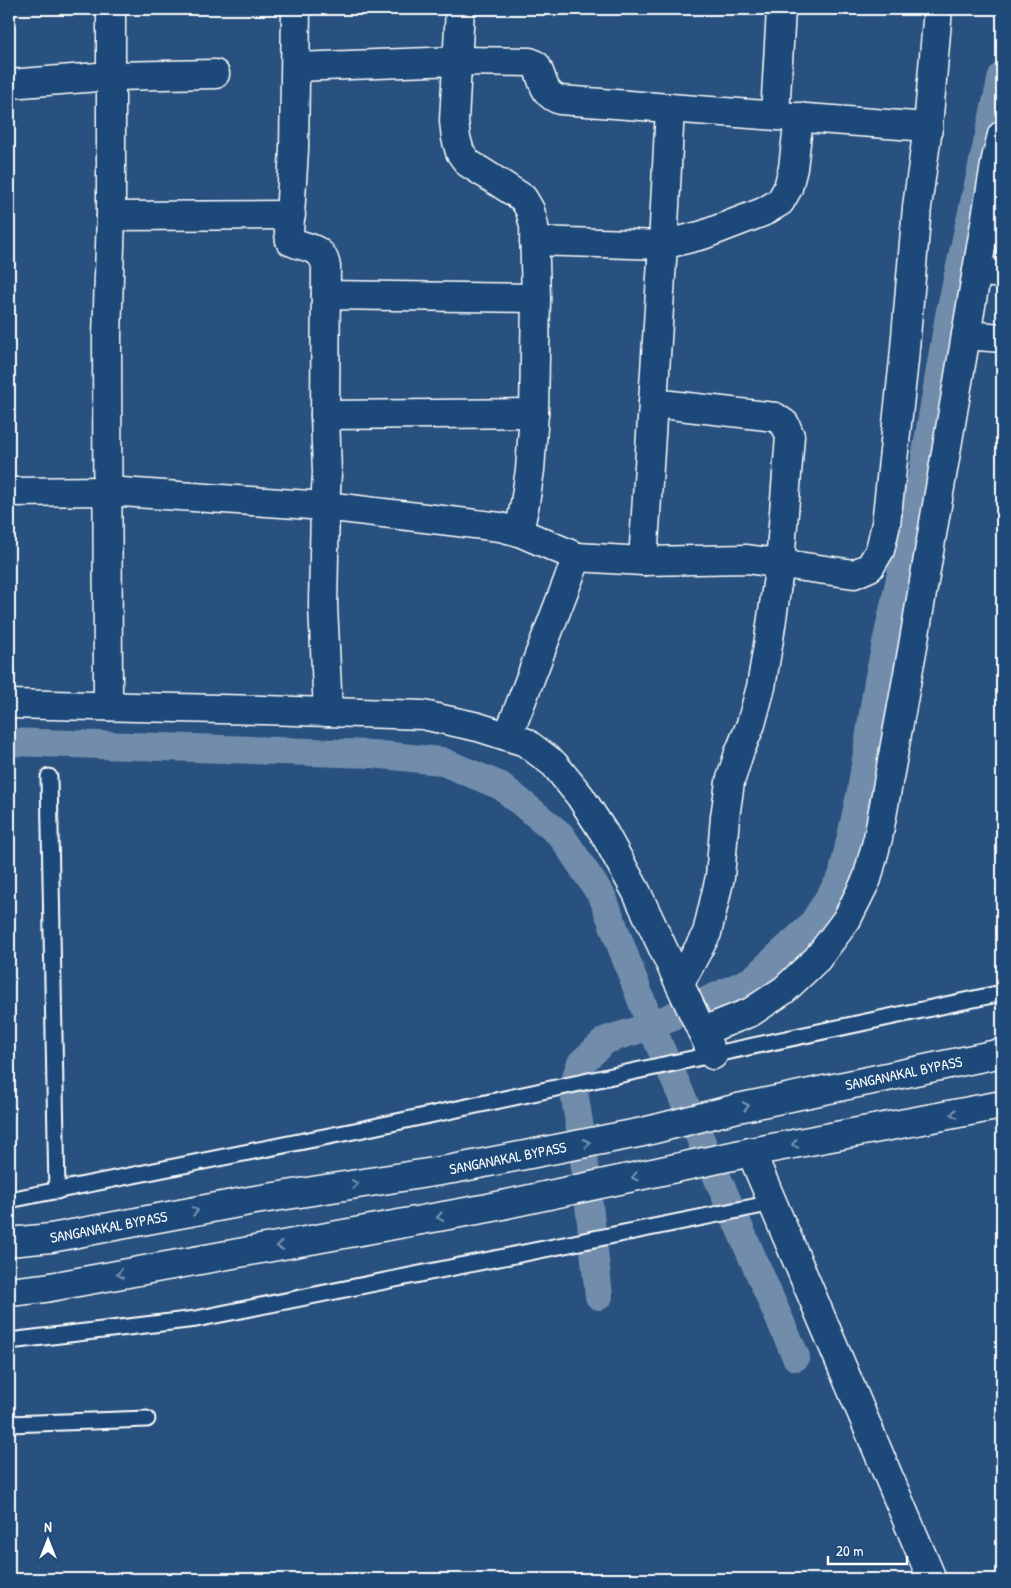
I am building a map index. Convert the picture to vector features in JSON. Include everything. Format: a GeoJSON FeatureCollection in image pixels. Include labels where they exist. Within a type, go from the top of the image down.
{"type":"FeatureCollection","features":[{"type":"Feature","properties":{"kind":"street"},"geometry":{"type":"LineString","coordinates":[[108,706],[107,336],[111,216],[111,9]]}},
{"type":"Feature","properties":{"kind":"street"},"geometry":{"type":"LineString","coordinates":[[296,9],[296,68],[289,233],[290,241],[316,250],[324,257],[326,268],[325,415],[327,473],[324,506],[323,605],[328,712]]}},
{"type":"Feature","properties":{"kind":"street"},"geometry":{"type":"LineString","coordinates":[[460,9],[454,121],[460,152],[468,163],[523,198],[530,210],[534,226],[536,298],[534,413],[530,470],[519,532]]}},
{"type":"Feature","properties":{"kind":"street"},"geometry":{"type":"LineString","coordinates":[[534,241],[663,245],[703,235],[763,212],[780,202],[788,188],[793,168],[787,116],[781,9]]}},
{"type":"Feature","properties":{"kind":"street"},"geometry":{"type":"LineString","coordinates":[[9,492],[107,491],[324,506],[500,527],[519,532],[577,557],[643,561],[746,559],[854,574],[870,567],[880,550],[886,524],[902,379],[917,207],[928,127],[938,9]]}},
{"type":"Feature","properties":{"kind":"street"},"geometry":{"type":"LineString","coordinates":[[296,68],[457,61],[530,62],[536,65],[546,90],[551,97],[560,100],[928,127]]}},
{"type":"Feature","properties":{"kind":"street"},"geometry":{"type":"LineString","coordinates":[[9,84],[111,76],[215,74]]}},
{"type":"Feature","properties":{"kind":"street"},"geometry":{"type":"LineString","coordinates":[[643,561],[670,108]]}},
{"type":"Feature","properties":{"kind":"street"},"geometry":{"type":"LineString","coordinates":[[9,704],[423,716],[478,727],[525,742],[554,764],[580,796],[604,832],[632,883],[680,983],[703,1048],[784,990],[817,959],[848,918],[867,879],[878,838],[913,646],[966,335],[990,272],[1000,151]]}},
{"type":"Feature","properties":{"kind":"street"},"geometry":{"type":"LineString","coordinates":[[111,216],[291,215]]}},
{"type":"Feature","properties":{"kind":"street"},"geometry":{"type":"LineString","coordinates":[[326,295],[536,298]]}},
{"type":"Feature","properties":{"kind":"street"},"geometry":{"type":"LineString","coordinates":[[966,335],[1002,338]]}},
{"type":"Feature","properties":{"kind":"street"},"geometry":{"type":"LineString","coordinates":[[653,403],[774,417],[785,424],[790,436],[780,563],[760,687],[751,724],[730,782],[720,877],[707,933],[680,983]]}},
{"type":"Feature","properties":{"kind":"street"},"geometry":{"type":"LineString","coordinates":[[325,415],[534,413]]}},
{"type":"Feature","properties":{"kind":"street"},"geometry":{"type":"LineString","coordinates":[[508,736],[577,557]]}},
{"type":"Feature","properties":{"kind":"street","name":"SANGANAKAL BYPASS"},"geometry":{"type":"LineString","coordinates":[[9,1242],[50,1238],[250,1201],[454,1169],[643,1132],[738,1108],[1002,1053]]}},
{"type":"Feature","properties":{"kind":"street"},"geometry":{"type":"LineString","coordinates":[[9,1292],[45,1288],[488,1208],[751,1152],[1002,1105]]}},
{"type":"Feature","properties":{"kind":"street"},"geometry":{"type":"LineString","coordinates":[[751,1152],[765,1205],[932,1579]]}},
{"type":"Feature","properties":{"kind":"lane"},"geometry":{"type":"LineString","coordinates":[[49,778],[57,1191]]}},
{"type":"Feature","properties":{"kind":"lane"},"geometry":{"type":"LineString","coordinates":[[9,1200],[359,1130],[529,1093],[703,1048],[1002,992]]}},
{"type":"Feature","properties":{"kind":"lane"},"geometry":{"type":"LineString","coordinates":[[9,1341],[196,1319],[765,1205]]}},
{"type":"Feature","properties":{"kind":"lane"},"geometry":{"type":"LineString","coordinates":[[9,1424],[147,1419]]}},
{"type":"Feature","properties":{"kind":"waterway"},"geometry":{"type":"LineString","coordinates":[[599,1296],[582,1141],[573,1085],[581,1063],[606,1040],[651,1026],[752,980],[811,926],[842,877],[861,791],[878,681],[923,471],[949,316],[1002,76]]}},
{"type":"Feature","properties":{"kind":"waterway"},"geometry":{"type":"LineString","coordinates":[[9,742],[372,754],[441,761],[501,786],[561,835],[603,898],[651,1026],[796,1357]]}}]}
